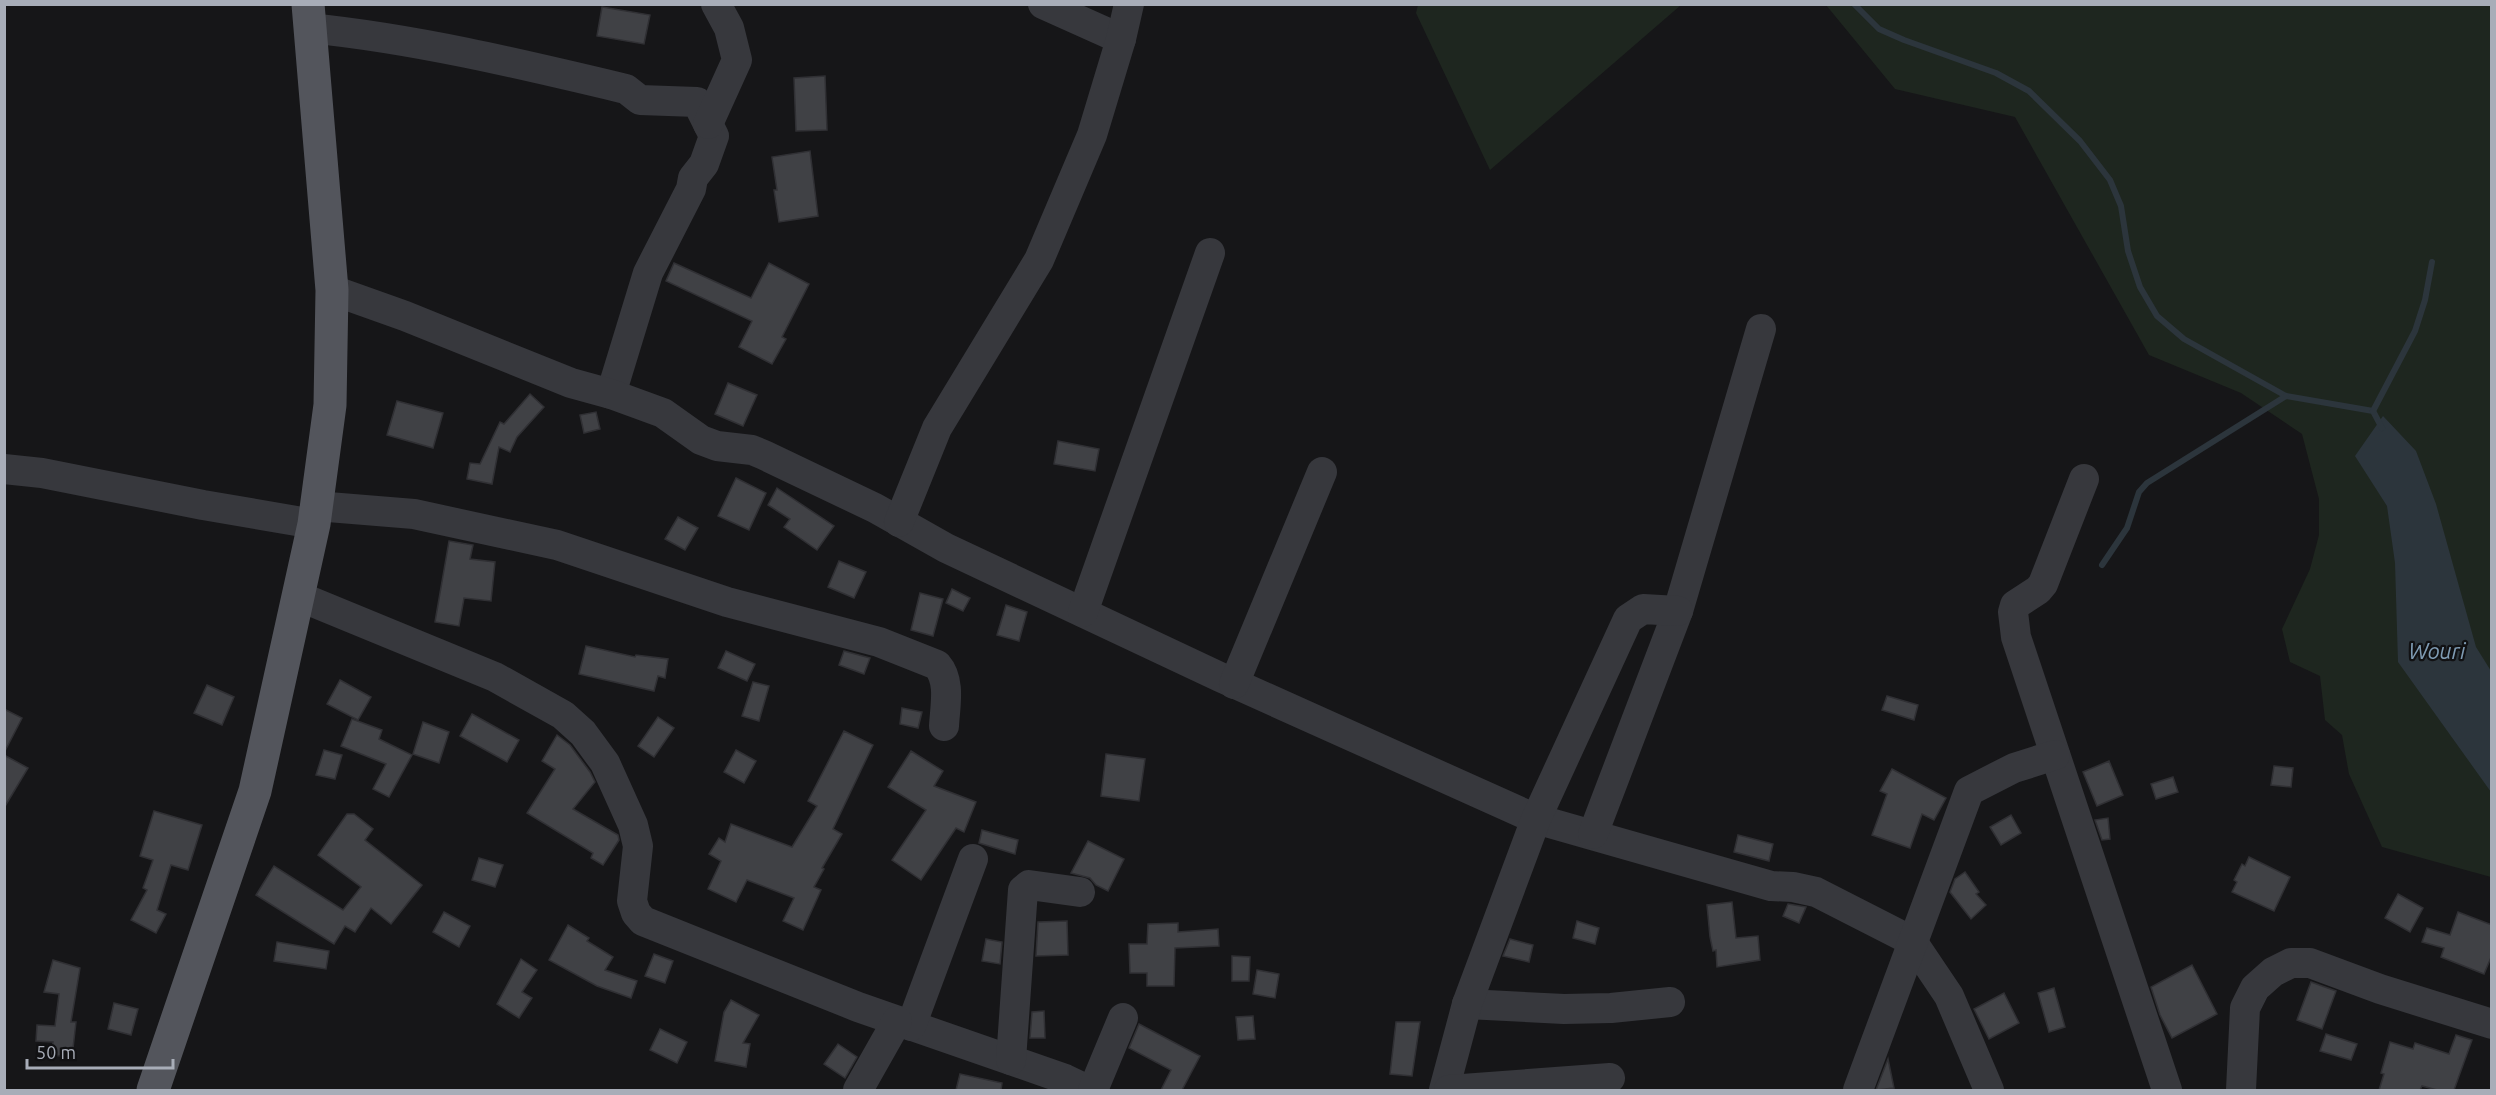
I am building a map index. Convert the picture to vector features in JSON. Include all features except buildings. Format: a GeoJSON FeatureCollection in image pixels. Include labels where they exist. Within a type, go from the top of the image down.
{"type":"FeatureCollection","features":[{"type":"Feature","properties":{"kind":"main road"},"geometry":{"type":"LineString","coordinates":[[153,1090],[255,791],[315,515],[330,405],[332,290],[309,16]]}},
{"type":"Feature","properties":{"kind":"street"},"geometry":{"type":"LineString","coordinates":[[708,124],[737,60],[729,28],[716,4]]}},
{"type":"Feature","properties":{"kind":"street"},"geometry":{"type":"LineString","coordinates":[[1043,4],[1121,39]]}},
{"type":"Feature","properties":{"kind":"street"},"geometry":{"type":"LineString","coordinates":[[899,522],[937,428],[1038,260],[1092,135],[1121,39],[1129,4]]}},
{"type":"Feature","properties":{"kind":"street"},"geometry":{"type":"LineString","coordinates":[[309,16],[374,35],[478,54],[626,89],[640,100],[697,102],[714,136],[704,164],[693,178],[691,189],[648,273],[611,394]]}},
{"type":"Feature","properties":{"kind":"street"},"geometry":{"type":"LineString","coordinates":[[1083,612],[1210,253]]}},
{"type":"Feature","properties":{"kind":"street"},"geometry":{"type":"LineString","coordinates":[[332,290],[405,316],[571,383],[611,394],[663,413],[701,440],[717,446],[752,450],[764,455],[946,548],[1234,684],[1536,819],[1771,886],[1793,887],[1816,892],[1912,941],[1949,996],[1989,1090]]}},
{"type":"Feature","properties":{"kind":"street"},"geometry":{"type":"LineString","coordinates":[[1593,834],[1678,611],[1761,329]]}},
{"type":"Feature","properties":{"kind":"street"},"geometry":{"type":"LineString","coordinates":[[4,469],[42,473],[203,505],[315,515],[414,514],[557,545],[727,602],[879,642],[937,665],[944,673],[946,681],[944,726]]}},
{"type":"Feature","properties":{"kind":"street"},"geometry":{"type":"LineString","coordinates":[[1234,684],[1322,472]]}},
{"type":"Feature","properties":{"kind":"street"},"geometry":{"type":"LineString","coordinates":[[2084,479],[2043,584],[2038,590],[2015,605],[2013,612],[2016,637],[2167,1090]]}},
{"type":"Feature","properties":{"kind":"street"},"geometry":{"type":"LineString","coordinates":[[298,596],[495,677],[563,715],[583,732],[605,763],[633,825],[638,846],[632,901],[636,913],[643,921],[858,1007],[1065,1079],[1088,1090]]}},
{"type":"Feature","properties":{"kind":"street"},"geometry":{"type":"LineString","coordinates":[[1444,1090],[1467,1004],[1536,819],[1628,619],[1643,609],[1678,611]]}},
{"type":"Feature","properties":{"kind":"street"},"geometry":{"type":"LineString","coordinates":[[1858,1090],[1969,791],[2014,768],[2055,755]]}},
{"type":"Feature","properties":{"kind":"street"},"geometry":{"type":"LineString","coordinates":[[858,1090],[904,1023],[973,859]]}},
{"type":"Feature","properties":{"kind":"street"},"geometry":{"type":"LineString","coordinates":[[1011,1060],[1023,890],[1029,885],[1080,892]]}},
{"type":"Feature","properties":{"kind":"street"},"geometry":{"type":"LineString","coordinates":[[2241,1090],[2245,1008],[2255,988],[2273,972],[2291,963],[2310,963],[2380,989],[2492,1024]]}},
{"type":"Feature","properties":{"kind":"street"},"geometry":{"type":"LineString","coordinates":[[1467,1004],[1564,1009],[1611,1008],[1670,1002]]}},
{"type":"Feature","properties":{"kind":"street"},"geometry":{"type":"LineString","coordinates":[[1093,1090],[1123,1018]]}},
{"type":"Feature","properties":{"kind":"street"},"geometry":{"type":"LineString","coordinates":[[1449,1090],[1610,1078]]}},
{"type":"Feature","properties":{"kind":"shaded area"},"geometry":{"type":"Polygon","coordinates":[[[1418,4],[1681,5],[1490,170],[1416,13],[1418,4]]]}},
{"type":"Feature","properties":{"kind":"shaded area"},"geometry":{"type":"Polygon","coordinates":[[[1826,5],[2491,5],[2491,877],[2382,847],[2349,774],[2342,735],[2325,720],[2320,676],[2290,662],[2282,629],[2310,569],[2319,535],[2319,499],[2302,434],[2241,393],[2149,355],[2015,117],[1895,89],[1826,5]]]}},
{"type":"Feature","properties":{"kind":"water","name":"Wouri"},"geometry":{"type":"Polygon","coordinates":[[[2383,416],[2416,451],[2436,504],[2476,647],[2491,671],[2491,792],[2398,662],[2395,563],[2387,506],[2355,456],[2383,416]]]}},
{"type":"Feature","properties":{"kind":"waterway"},"geometry":{"type":"LineString","coordinates":[[1854,4],[1879,29],[1996,73],[2029,91],[2080,141],[2110,180],[2121,206],[2128,251],[2140,287],[2157,316],[2184,339],[2286,396],[2373,411]]}},
{"type":"Feature","properties":{"kind":"waterway"},"geometry":{"type":"LineString","coordinates":[[2373,411],[2415,331],[2425,300],[2432,262]]}},
{"type":"Feature","properties":{"kind":"waterway"},"geometry":{"type":"LineString","coordinates":[[2102,565],[2127,528],[2139,492],[2147,483],[2286,396]]}},
{"type":"Feature","properties":{"kind":"waterway"},"geometry":{"type":"LineString","coordinates":[[2373,411],[2382,428]]}}]}
